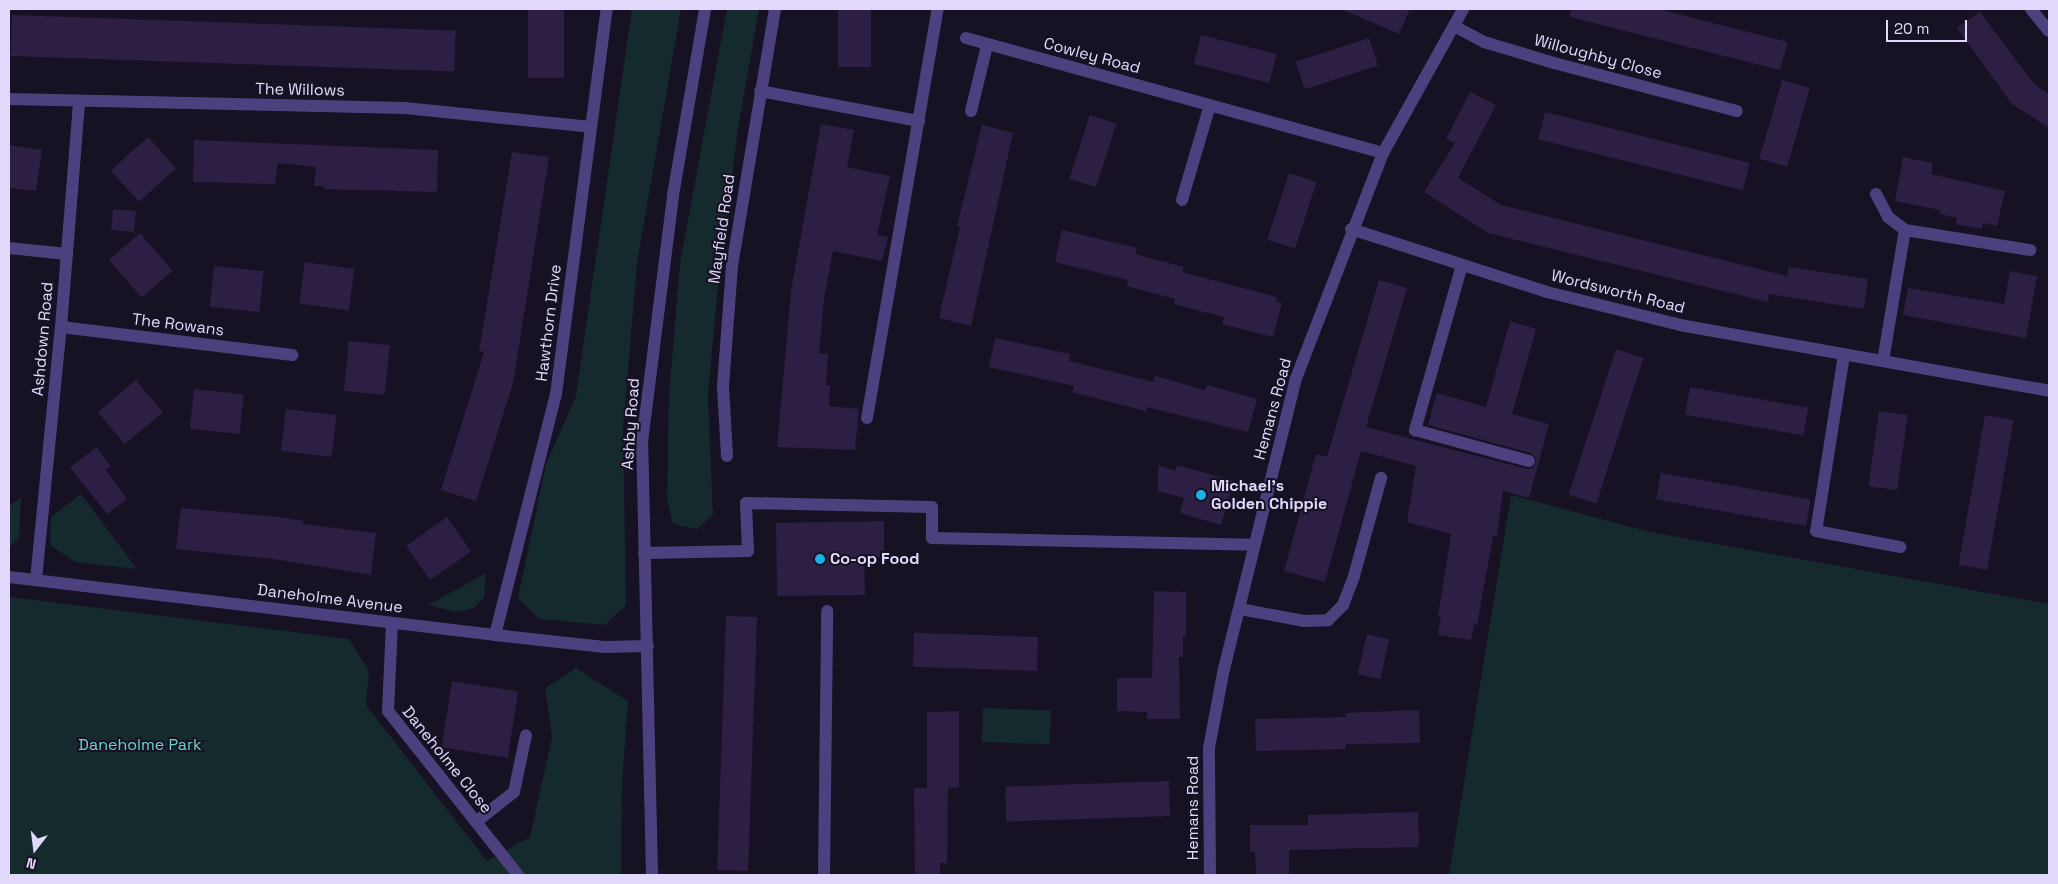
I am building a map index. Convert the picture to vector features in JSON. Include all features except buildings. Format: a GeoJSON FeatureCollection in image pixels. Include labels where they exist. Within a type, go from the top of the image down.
{"type":"FeatureCollection","features":[{"type":"Feature","properties":{"kind":"street","name":"Hawthorn Drive"},"geometry":{"type":"LineString","coordinates":[[495,635],[556,394],[607,9]]}},
{"type":"Feature","properties":{"kind":"street","name":"Ashby Road"},"geometry":{"type":"LineString","coordinates":[[652,875],[642,442],[673,195],[705,9]]}},
{"type":"Feature","properties":{"kind":"street","name":"Mayfield Road"},"geometry":{"type":"LineString","coordinates":[[727,456],[722,386],[732,266],[775,9]]}},
{"type":"Feature","properties":{"kind":"street"},"geometry":{"type":"LineString","coordinates":[[867,418],[938,9]]}},
{"type":"Feature","properties":{"kind":"street","name":"Hemans Road"},"geometry":{"type":"LineString","coordinates":[[1210,875],[1209,748],[1223,673],[1295,381],[1351,229],[1383,152],[1421,80],[1463,9]]}},
{"type":"Feature","properties":{"kind":"street"},"geometry":{"type":"LineString","coordinates":[[2031,9],[2049,31]]}},
{"type":"Feature","properties":{"kind":"street","name":"Willoughby Close"},"geometry":{"type":"LineString","coordinates":[[1454,26],[1484,42],[1554,63],[1737,111]]}},
{"type":"Feature","properties":{"kind":"street","name":"Cowley Road"},"geometry":{"type":"LineString","coordinates":[[966,38],[986,46],[1383,152]]}},
{"type":"Feature","properties":{"kind":"street"},"geometry":{"type":"LineString","coordinates":[[971,110],[986,46]]}},
{"type":"Feature","properties":{"kind":"street"},"geometry":{"type":"LineString","coordinates":[[760,90],[919,121]]}},
{"type":"Feature","properties":{"kind":"street","name":"The Willows"},"geometry":{"type":"LineString","coordinates":[[9,99],[405,108],[590,127]]}},
{"type":"Feature","properties":{"kind":"street","name":"Ashdown Road"},"geometry":{"type":"LineString","coordinates":[[36,580],[61,327],[79,101]]}},
{"type":"Feature","properties":{"kind":"street"},"geometry":{"type":"LineString","coordinates":[[1182,200],[1210,105]]}},
{"type":"Feature","properties":{"kind":"street"},"geometry":{"type":"LineString","coordinates":[[1876,194],[1888,218],[1905,230],[2030,250]]}},
{"type":"Feature","properties":{"kind":"street","name":"Wordsworth Road"},"geometry":{"type":"LineString","coordinates":[[1351,229],[1547,292],[1680,325],[2049,391]]}},
{"type":"Feature","properties":{"kind":"street"},"geometry":{"type":"LineString","coordinates":[[1882,361],[1905,230]]}},
{"type":"Feature","properties":{"kind":"street"},"geometry":{"type":"LineString","coordinates":[[9,248],[67,254]]}},
{"type":"Feature","properties":{"kind":"street"},"geometry":{"type":"LineString","coordinates":[[1462,265],[1415,430],[1529,461]]}},
{"type":"Feature","properties":{"kind":"street","name":"The Rowans"},"geometry":{"type":"LineString","coordinates":[[61,327],[292,355]]}},
{"type":"Feature","properties":{"kind":"street"},"geometry":{"type":"LineString","coordinates":[[1844,355],[1816,531],[1900,547]]}},
{"type":"Feature","properties":{"kind":"street"},"geometry":{"type":"LineString","coordinates":[[1240,610],[1304,621],[1328,620],[1343,605],[1354,576],[1380,478]]}},
{"type":"Feature","properties":{"kind":"street"},"geometry":{"type":"LineString","coordinates":[[644,553],[748,551],[746,503],[932,507],[932,538],[1254,545]]}},
{"type":"Feature","properties":{"kind":"street","name":"Daneholme Avenue"},"geometry":{"type":"LineString","coordinates":[[9,577],[604,647],[648,646]]}},
{"type":"Feature","properties":{"kind":"street"},"geometry":{"type":"LineString","coordinates":[[824,875],[827,611]]}},
{"type":"Feature","properties":{"kind":"street","name":"Daneholme Close"},"geometry":{"type":"LineString","coordinates":[[392,623],[388,711],[518,875]]}},
{"type":"Feature","properties":{"kind":"street"},"geometry":{"type":"LineString","coordinates":[[476,822],[514,792],[526,736]]}},
{"type":"Feature","properties":{"kind":"green space"},"geometry":{"type":"Polygon","coordinates":[[[632,9],[681,9],[637,263],[623,429],[626,605],[605,625],[539,619],[518,598],[546,464],[576,396],[632,9]]]}},
{"type":"Feature","properties":{"kind":"green space"},"geometry":{"type":"Polygon","coordinates":[[[727,9],[759,9],[738,129],[718,285],[708,394],[713,515],[697,529],[673,524],[667,500],[669,396],[680,263],[727,9]]]}},
{"type":"Feature","properties":{"kind":"green space"},"geometry":{"type":"Polygon","coordinates":[[[81,494],[137,569],[75,562],[50,545],[51,517],[81,494]]]}},
{"type":"Feature","properties":{"kind":"green space"},"geometry":{"type":"Polygon","coordinates":[[[1511,495],[1650,532],[2049,604],[2049,875],[1449,875],[1511,495]]]}},
{"type":"Feature","properties":{"kind":"green space"},"geometry":{"type":"Polygon","coordinates":[[[21,497],[19,537],[9,548],[9,506],[21,497]]]}},
{"type":"Feature","properties":{"kind":"green space"},"geometry":{"type":"Polygon","coordinates":[[[486,573],[484,597],[474,608],[456,612],[428,605],[486,573]]]}},
{"type":"Feature","properties":{"kind":"green space","name":"Daneholme Park"},"geometry":{"type":"Polygon","coordinates":[[[9,597],[349,639],[369,671],[366,705],[487,861],[530,837],[552,738],[545,688],[576,668],[628,701],[622,783],[621,875],[9,875],[9,597]]]}},
{"type":"Feature","properties":{"kind":"green space"},"geometry":{"type":"Polygon","coordinates":[[[983,708],[1051,710],[1050,744],[982,742],[983,708]]]}},
{"type":"Feature","properties":{"kind":"place","name":"Michael's Golden Chippie"},"geometry":{"type":"Point","coordinates":[1201,495]}},
{"type":"Feature","properties":{"kind":"place","name":"Co-op Food"},"geometry":{"type":"Point","coordinates":[820,559]}}]}
